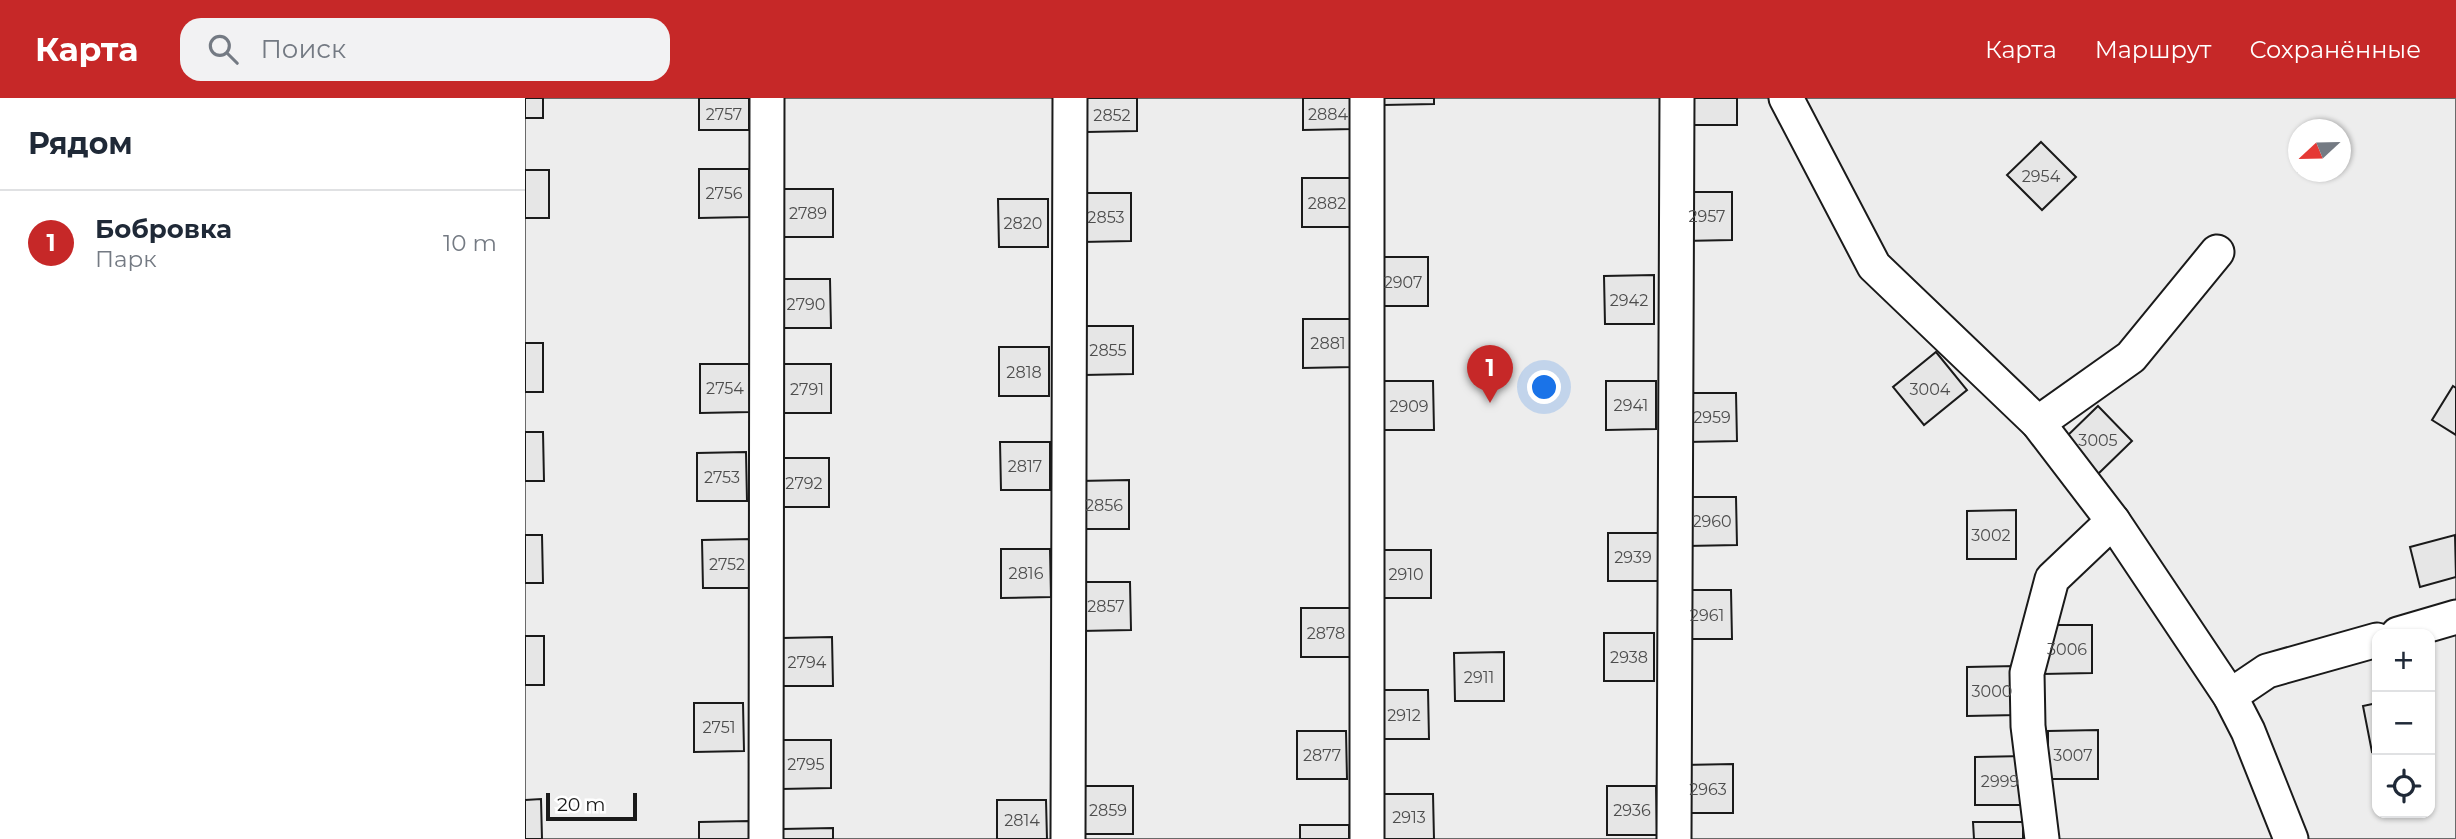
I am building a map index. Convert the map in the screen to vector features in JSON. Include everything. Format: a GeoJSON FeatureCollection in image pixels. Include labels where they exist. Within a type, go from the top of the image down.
{"type":"FeatureCollection","features":[{"type":"Feature","properties":{"kind":"street"},"geometry":{"type":"LineString","coordinates":[[766,839],[767,98]]}},
{"type":"Feature","properties":{"kind":"street"},"geometry":{"type":"LineString","coordinates":[[1068,839],[1070,98]]}},
{"type":"Feature","properties":{"kind":"street"},"geometry":{"type":"LineString","coordinates":[[1367,98],[1367,839]]}},
{"type":"Feature","properties":{"kind":"street"},"geometry":{"type":"LineString","coordinates":[[1674,839],[1677,98]]}},
{"type":"Feature","properties":{"kind":"street"},"geometry":{"type":"LineString","coordinates":[[1786,98],[1874,266],[2038,424],[2113,522],[2230,696],[2248,731],[2291,839]]}},
{"type":"Feature","properties":{"kind":"street"},"geometry":{"type":"LineString","coordinates":[[2038,424],[2131,358],[2217,252]]}},
{"type":"Feature","properties":{"kind":"street"},"geometry":{"type":"LineString","coordinates":[[2042,839],[2028,726],[2027,673],[2052,579],[2113,522]]}},
{"type":"Feature","properties":{"kind":"street"},"geometry":{"type":"LineString","coordinates":[[2415,629],[2456,617]]}},
{"type":"Feature","properties":{"kind":"street"},"geometry":{"type":"LineString","coordinates":[[2230,696],[2267,671],[2372,641]]}},
{"type":"Feature","properties":{"kind":"shaded area"},"geometry":{"type":"Polygon","coordinates":[[[525,98],[2456,98],[2456,839],[525,839],[525,98]]]}},
{"type":"Feature","properties":{"kind":"building"},"geometry":{"type":"Polygon","coordinates":[[[525,98],[543,98],[543,118],[525,118],[525,98]]]}},
{"type":"Feature","properties":{"kind":"building"},"geometry":{"type":"Polygon","coordinates":[[[699,98],[749,98],[749,130],[699,130],[699,98]]]}},
{"type":"Feature","properties":{"kind":"building"},"geometry":{"type":"Polygon","coordinates":[[[1087,98],[1137,98],[1137,131],[1087,132],[1087,98]]]}},
{"type":"Feature","properties":{"kind":"building"},"geometry":{"type":"Polygon","coordinates":[[[1303,98],[1353,98],[1353,129],[1303,130],[1303,98]]]}},
{"type":"Feature","properties":{"kind":"building"},"geometry":{"type":"Polygon","coordinates":[[[1384,98],[1434,98],[1434,104],[1384,105],[1384,98]]]}},
{"type":"Feature","properties":{"kind":"building"},"geometry":{"type":"Polygon","coordinates":[[[1687,98],[1737,98],[1737,125],[1688,125],[1687,98]]]}},
{"type":"Feature","properties":{"kind":"building"},"geometry":{"type":"Polygon","coordinates":[[[2041,142],[2076,177],[2042,210],[2007,175],[2041,142]]]}},
{"type":"Feature","properties":{"kind":"building"},"geometry":{"type":"Polygon","coordinates":[[[699,169],[749,169],[749,217],[699,218],[699,169]]]}},
{"type":"Feature","properties":{"kind":"building"},"geometry":{"type":"Polygon","coordinates":[[[525,170],[549,170],[549,218],[525,218],[525,170]]]}},
{"type":"Feature","properties":{"kind":"building"},"geometry":{"type":"Polygon","coordinates":[[[1302,178],[1351,178],[1352,227],[1302,227],[1302,178]]]}},
{"type":"Feature","properties":{"kind":"building"},"geometry":{"type":"Polygon","coordinates":[[[783,189],[833,189],[833,237],[783,237],[783,189]]]}},
{"type":"Feature","properties":{"kind":"building"},"geometry":{"type":"Polygon","coordinates":[[[1682,192],[1732,192],[1732,240],[1683,241],[1682,192]]]}},
{"type":"Feature","properties":{"kind":"building"},"geometry":{"type":"Polygon","coordinates":[[[1081,193],[1131,193],[1131,241],[1082,242],[1081,193]]]}},
{"type":"Feature","properties":{"kind":"building"},"geometry":{"type":"Polygon","coordinates":[[[998,199],[1048,199],[1048,247],[999,247],[998,199]]]}},
{"type":"Feature","properties":{"kind":"building"},"geometry":{"type":"Polygon","coordinates":[[[1378,257],[1428,257],[1428,306],[1378,306],[1378,257]]]}},
{"type":"Feature","properties":{"kind":"building"},"geometry":{"type":"Polygon","coordinates":[[[1654,275],[1654,324],[1605,324],[1604,276],[1654,275]]]}},
{"type":"Feature","properties":{"kind":"building"},"geometry":{"type":"Polygon","coordinates":[[[781,279],[830,279],[831,328],[781,328],[781,279]]]}},
{"type":"Feature","properties":{"kind":"building"},"geometry":{"type":"Polygon","coordinates":[[[1303,319],[1353,319],[1353,367],[1303,368],[1303,319]]]}},
{"type":"Feature","properties":{"kind":"building"},"geometry":{"type":"Polygon","coordinates":[[[1083,326],[1133,326],[1133,374],[1084,375],[1083,326]]]}},
{"type":"Feature","properties":{"kind":"building"},"geometry":{"type":"Polygon","coordinates":[[[525,343],[543,343],[543,392],[525,392],[525,343]]]}},
{"type":"Feature","properties":{"kind":"building"},"geometry":{"type":"Polygon","coordinates":[[[999,347],[1049,347],[1049,396],[999,396],[999,347]]]}},
{"type":"Feature","properties":{"kind":"building"},"geometry":{"type":"Polygon","coordinates":[[[1936,352],[1967,390],[1924,425],[1893,387],[1936,352]]]}},
{"type":"Feature","properties":{"kind":"building"},"geometry":{"type":"Polygon","coordinates":[[[700,364],[749,364],[750,412],[700,413],[700,364]]]}},
{"type":"Feature","properties":{"kind":"building"},"geometry":{"type":"Polygon","coordinates":[[[781,364],[831,364],[831,413],[782,413],[781,364]]]}},
{"type":"Feature","properties":{"kind":"building"},"geometry":{"type":"Polygon","coordinates":[[[1384,381],[1433,381],[1434,430],[1384,430],[1384,381]]]}},
{"type":"Feature","properties":{"kind":"building"},"geometry":{"type":"Polygon","coordinates":[[[1606,381],[1656,381],[1656,429],[1606,430],[1606,381]]]}},
{"type":"Feature","properties":{"kind":"building"},"geometry":{"type":"Polygon","coordinates":[[[2453,386],[2456,388],[2456,435],[2432,420],[2453,386]]]}},
{"type":"Feature","properties":{"kind":"building"},"geometry":{"type":"Polygon","coordinates":[[[1687,393],[1736,393],[1737,441],[1687,442],[1687,393]]]}},
{"type":"Feature","properties":{"kind":"building"},"geometry":{"type":"Polygon","coordinates":[[[2098,406],[2132,441],[2098,474],[2064,439],[2098,406]]]}},
{"type":"Feature","properties":{"kind":"building"},"geometry":{"type":"Polygon","coordinates":[[[525,432],[543,432],[544,481],[525,481],[525,432]]]}},
{"type":"Feature","properties":{"kind":"building"},"geometry":{"type":"Polygon","coordinates":[[[1000,442],[1050,442],[1050,490],[1001,490],[1000,442]]]}},
{"type":"Feature","properties":{"kind":"building"},"geometry":{"type":"Polygon","coordinates":[[[746,452],[747,501],[697,501],[697,453],[746,452]]]}},
{"type":"Feature","properties":{"kind":"building"},"geometry":{"type":"Polygon","coordinates":[[[779,458],[829,458],[829,507],[779,507],[779,458]]]}},
{"type":"Feature","properties":{"kind":"building"},"geometry":{"type":"Polygon","coordinates":[[[1129,480],[1129,529],[1079,529],[1079,481],[1129,480]]]}},
{"type":"Feature","properties":{"kind":"building"},"geometry":{"type":"Polygon","coordinates":[[[1686,497],[1736,497],[1737,545],[1687,546],[1686,497]]]}},
{"type":"Feature","properties":{"kind":"building"},"geometry":{"type":"Polygon","coordinates":[[[2016,510],[2016,559],[1967,559],[1967,511],[2016,510]]]}},
{"type":"Feature","properties":{"kind":"building"},"geometry":{"type":"Polygon","coordinates":[[[1608,533],[1658,533],[1658,581],[1608,581],[1608,533]]]}},
{"type":"Feature","properties":{"kind":"building"},"geometry":{"type":"Polygon","coordinates":[[[525,535],[542,535],[543,583],[525,583],[525,535]]]}},
{"type":"Feature","properties":{"kind":"building"},"geometry":{"type":"Polygon","coordinates":[[[2455,535],[2456,577],[2420,587],[2410,547],[2455,535]]]}},
{"type":"Feature","properties":{"kind":"building"},"geometry":{"type":"Polygon","coordinates":[[[752,539],[752,588],[703,588],[702,540],[752,539]]]}},
{"type":"Feature","properties":{"kind":"building"},"geometry":{"type":"Polygon","coordinates":[[[1001,549],[1050,549],[1051,597],[1001,598],[1001,549]]]}},
{"type":"Feature","properties":{"kind":"building"},"geometry":{"type":"Polygon","coordinates":[[[1381,550],[1431,550],[1431,598],[1382,598],[1381,550]]]}},
{"type":"Feature","properties":{"kind":"building"},"geometry":{"type":"Polygon","coordinates":[[[1081,582],[1130,582],[1131,630],[1081,631],[1081,582]]]}},
{"type":"Feature","properties":{"kind":"building"},"geometry":{"type":"Polygon","coordinates":[[[1682,590],[1731,590],[1732,639],[1682,639],[1682,590]]]}},
{"type":"Feature","properties":{"kind":"building"},"geometry":{"type":"Polygon","coordinates":[[[1301,608],[1351,608],[1351,657],[1301,657],[1301,608]]]}},
{"type":"Feature","properties":{"kind":"building"},"geometry":{"type":"Polygon","coordinates":[[[2042,625],[2092,625],[2092,673],[2043,674],[2042,625]]]}},
{"type":"Feature","properties":{"kind":"building"},"geometry":{"type":"Polygon","coordinates":[[[1604,633],[1654,633],[1654,681],[1604,681],[1604,633]]]}},
{"type":"Feature","properties":{"kind":"building"},"geometry":{"type":"Polygon","coordinates":[[[525,636],[544,636],[544,685],[525,685],[525,636]]]}},
{"type":"Feature","properties":{"kind":"building"},"geometry":{"type":"Polygon","coordinates":[[[832,637],[833,686],[783,686],[782,638],[832,637]]]}},
{"type":"Feature","properties":{"kind":"building"},"geometry":{"type":"Polygon","coordinates":[[[1504,652],[1504,701],[1455,701],[1454,653],[1504,652]]]}},
{"type":"Feature","properties":{"kind":"building"},"geometry":{"type":"Polygon","coordinates":[[[2016,666],[2017,715],[1967,716],[1967,667],[2016,666]]]}},
{"type":"Feature","properties":{"kind":"building"},"geometry":{"type":"Polygon","coordinates":[[[1379,690],[1428,690],[1429,739],[1379,739],[1379,690]]]}},
{"type":"Feature","properties":{"kind":"building"},"geometry":{"type":"Polygon","coordinates":[[[694,703],[743,703],[744,751],[694,752],[694,703]]]}},
{"type":"Feature","properties":{"kind":"building"},"geometry":{"type":"Polygon","coordinates":[[[2372,704],[2372,752],[2363,706],[2372,704]]]}},
{"type":"Feature","properties":{"kind":"building"},"geometry":{"type":"Polygon","coordinates":[[[2098,730],[2098,779],[2048,779],[2048,731],[2098,730]]]}},
{"type":"Feature","properties":{"kind":"building"},"geometry":{"type":"Polygon","coordinates":[[[1297,731],[1346,731],[1347,779],[1297,779],[1297,731]]]}},
{"type":"Feature","properties":{"kind":"building"},"geometry":{"type":"Polygon","coordinates":[[[781,740],[831,740],[831,788],[781,789],[781,740]]]}},
{"type":"Feature","properties":{"kind":"building"},"geometry":{"type":"Polygon","coordinates":[[[2025,756],[2025,805],[1975,805],[1975,757],[2025,756]]]}},
{"type":"Feature","properties":{"kind":"building"},"geometry":{"type":"Polygon","coordinates":[[[1733,764],[1733,813],[1684,813],[1683,765],[1733,764]]]}},
{"type":"Feature","properties":{"kind":"building"},"geometry":{"type":"Polygon","coordinates":[[[1083,786],[1133,786],[1133,834],[1084,834],[1083,786]]]}},
{"type":"Feature","properties":{"kind":"building"},"geometry":{"type":"Polygon","coordinates":[[[1607,786],[1656,786],[1657,835],[1607,835],[1607,786]]]}},
{"type":"Feature","properties":{"kind":"building"},"geometry":{"type":"Polygon","coordinates":[[[1384,794],[1433,794],[1434,839],[1384,839],[1384,794]]]}},
{"type":"Feature","properties":{"kind":"building"},"geometry":{"type":"Polygon","coordinates":[[[541,799],[542,839],[525,839],[525,800],[541,799]]]}},
{"type":"Feature","properties":{"kind":"building"},"geometry":{"type":"Polygon","coordinates":[[[997,800],[1046,800],[1047,839],[997,839],[997,800]]]}},
{"type":"Feature","properties":{"kind":"building"},"geometry":{"type":"Polygon","coordinates":[[[749,821],[749,839],[699,839],[699,822],[749,821]]]}},
{"type":"Feature","properties":{"kind":"building"},"geometry":{"type":"Polygon","coordinates":[[[1973,822],[2023,822],[2023,839],[1974,839],[1973,822]]]}},
{"type":"Feature","properties":{"kind":"building"},"geometry":{"type":"Polygon","coordinates":[[[1300,825],[1349,825],[1349,839],[1300,839],[1300,825]]]}},
{"type":"Feature","properties":{"kind":"building"},"geometry":{"type":"Polygon","coordinates":[[[833,828],[833,839],[783,839],[783,829],[833,828]]]}},
{"type":"Feature","properties":{"kind":"place","name":"Бобровка"},"geometry":{"type":"Point","coordinates":[1490,403]}}]}
